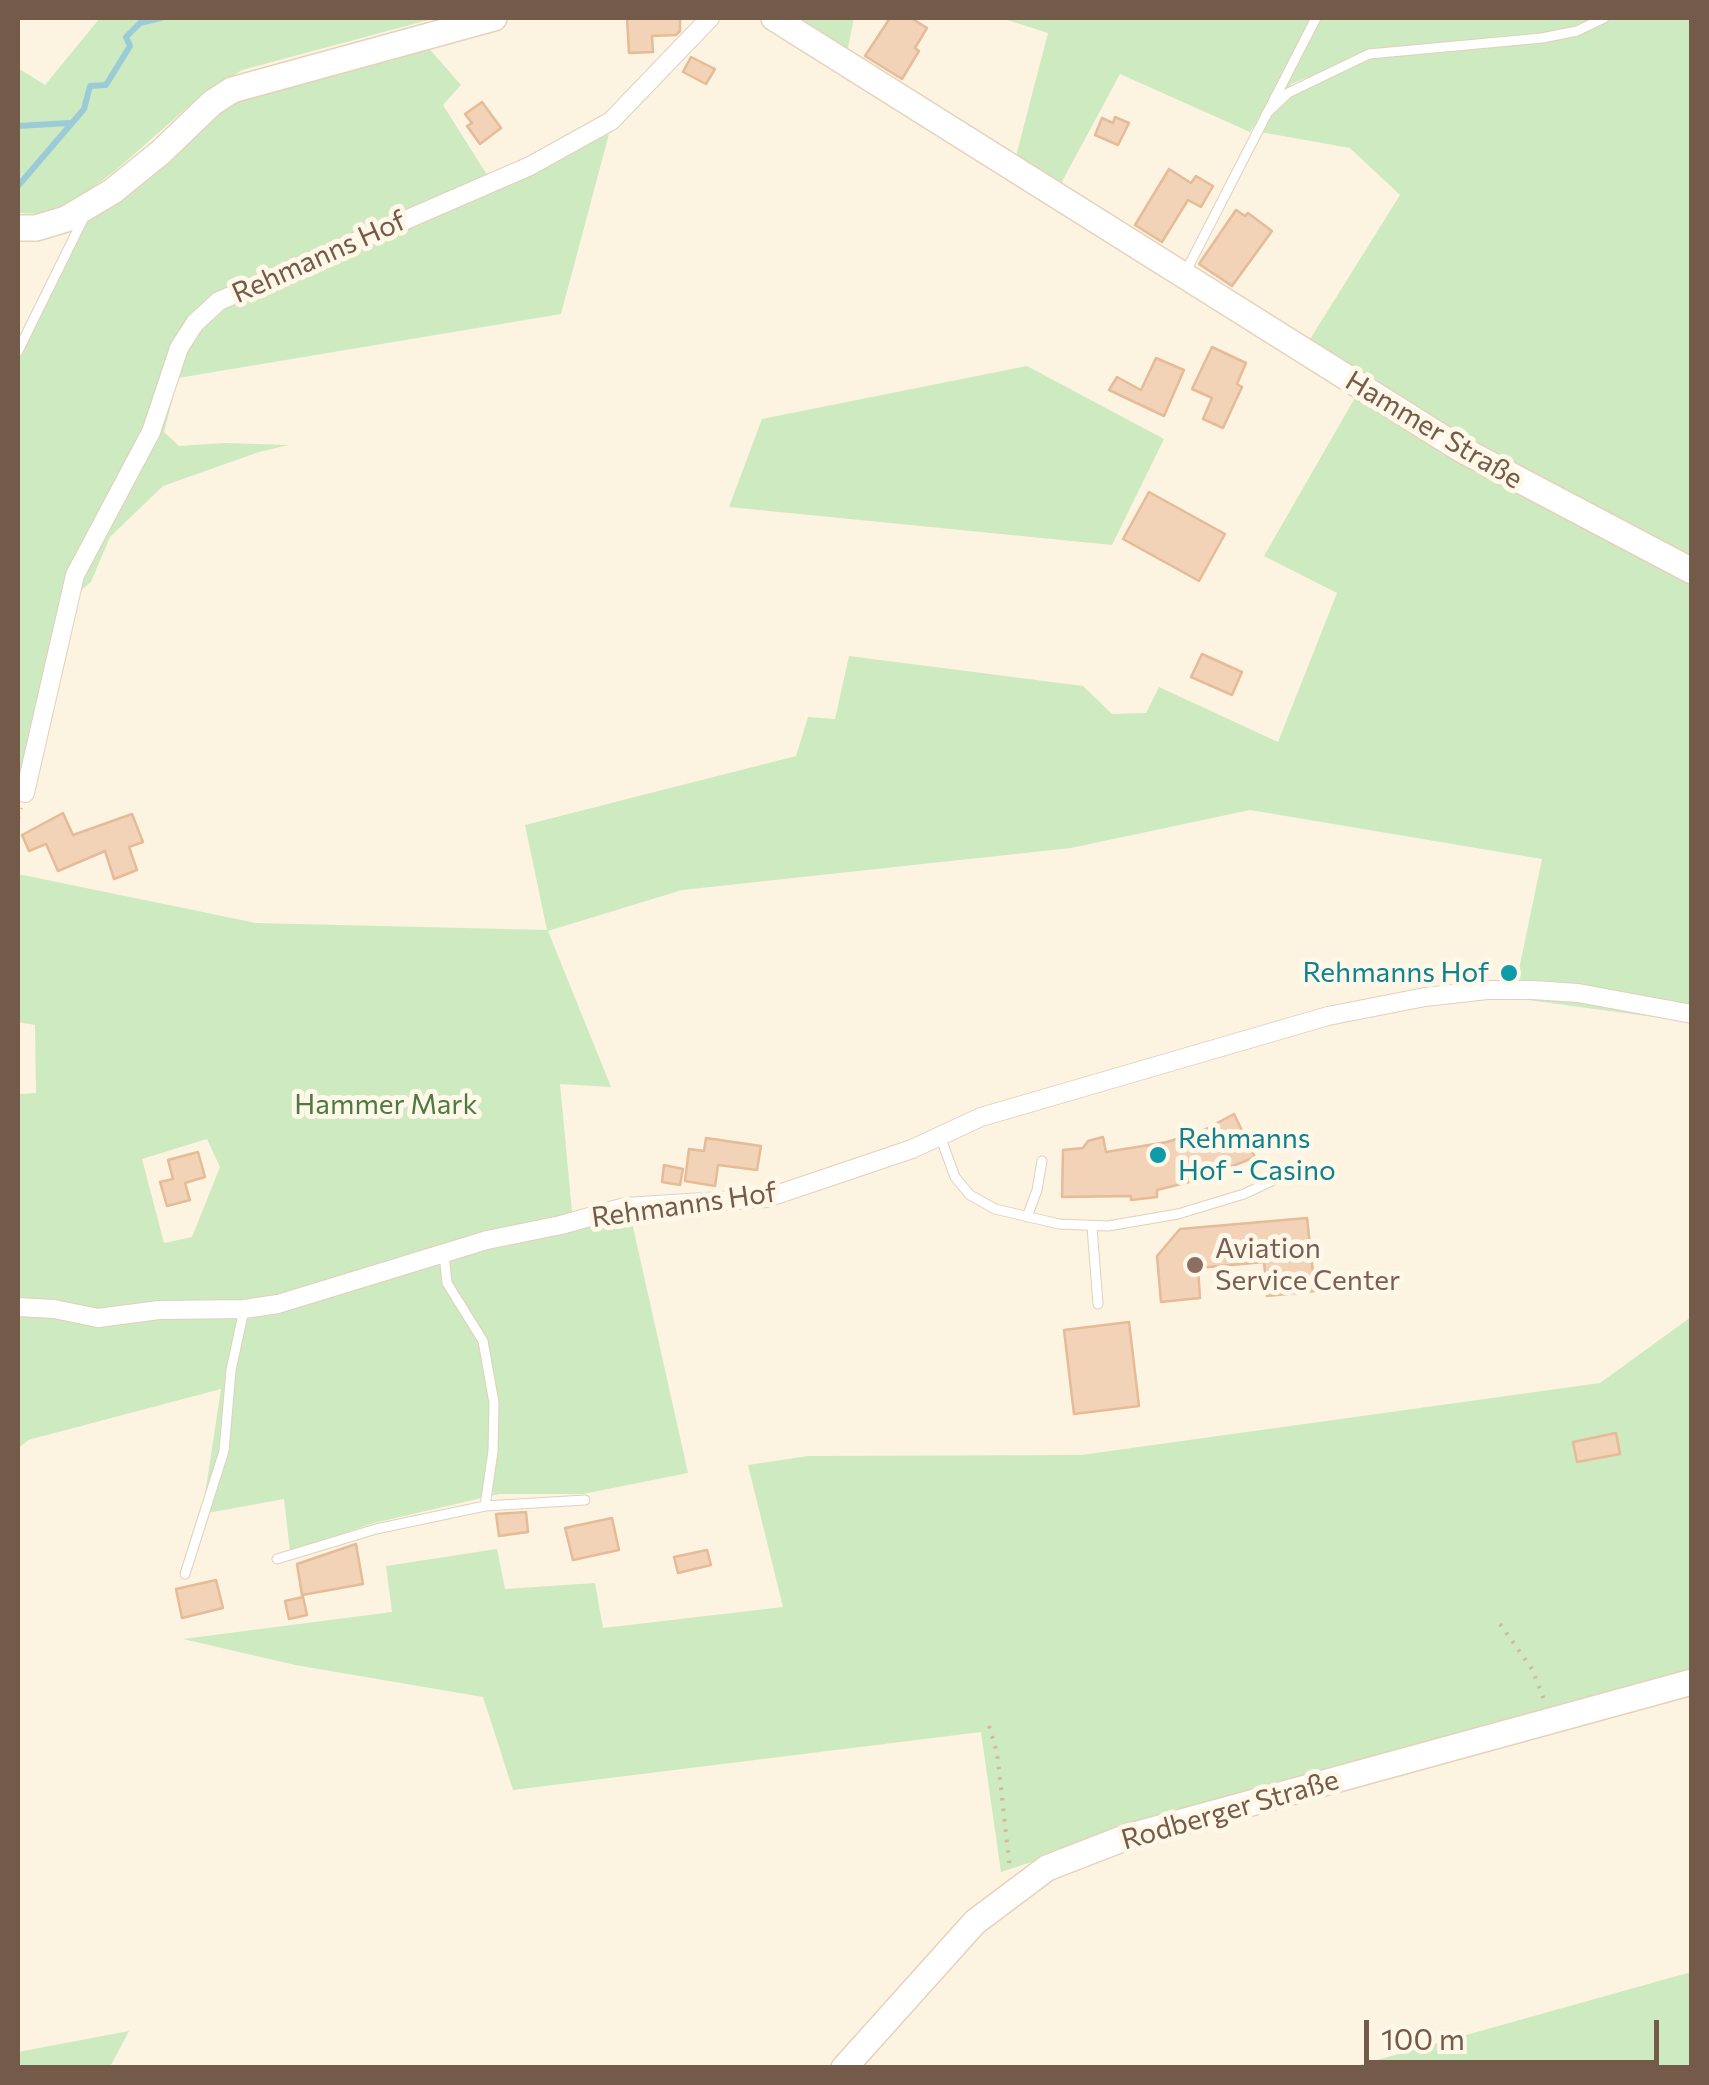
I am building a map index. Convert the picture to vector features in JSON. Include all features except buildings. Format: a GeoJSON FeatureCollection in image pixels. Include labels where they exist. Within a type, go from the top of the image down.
{"type":"FeatureCollection","features":[{"type":"Feature","properties":{"kind":"main road"},"geometry":{"type":"LineString","coordinates":[[18,228],[52,224],[90,205],[137,172],[232,90],[494,18]]}},
{"type":"Feature","properties":{"kind":"main road","name":"Hammer Straße"},"geometry":{"type":"LineString","coordinates":[[774,18],[1459,448],[1692,571]]}},
{"type":"Feature","properties":{"kind":"main road","name":"Rodberger Straße"},"geometry":{"type":"LineString","coordinates":[[844,2068],[975,1922],[1048,1868],[1127,1837],[1692,1682]]}},
{"type":"Feature","properties":{"kind":"street","name":"Rehmanns Hof"},"geometry":{"type":"LineString","coordinates":[[25,794],[75,575],[138,458],[179,348],[195,322],[220,302],[530,166],[611,121],[710,18]]}},
{"type":"Feature","properties":{"kind":"street","name":"Rehmanns Hof"},"geometry":{"type":"LineString","coordinates":[[18,1306],[54,1308],[98,1318],[204,1308],[244,1309],[278,1304],[487,1240],[624,1207],[767,1198],[912,1149],[982,1117],[1232,1042],[1328,1016],[1425,996],[1488,990],[1578,993],[1692,1014]]}},
{"type":"Feature","properties":{"kind":"lane"},"geometry":{"type":"LineString","coordinates":[[1184,275],[1316,18]]}},
{"type":"Feature","properties":{"kind":"lane"},"geometry":{"type":"LineString","coordinates":[[1266,114],[1288,93],[1369,54],[1542,38],[1576,31],[1604,18]]}},
{"type":"Feature","properties":{"kind":"lane"},"geometry":{"type":"LineString","coordinates":[[18,351],[90,205]]}},
{"type":"Feature","properties":{"kind":"lane"},"geometry":{"type":"LineString","coordinates":[[940,1136],[955,1177],[970,1195],[994,1210],[1092,1227],[1178,1214],[1244,1194],[1276,1179]]}},
{"type":"Feature","properties":{"kind":"lane"},"geometry":{"type":"LineString","coordinates":[[1027,1217],[1042,1161]]}},
{"type":"Feature","properties":{"kind":"lane"},"geometry":{"type":"LineString","coordinates":[[1092,1227],[1098,1304]]}},
{"type":"Feature","properties":{"kind":"lane"},"geometry":{"type":"LineString","coordinates":[[444,1254],[447,1282],[483,1342],[494,1403],[493,1451],[485,1506]]}},
{"type":"Feature","properties":{"kind":"lane"},"geometry":{"type":"LineString","coordinates":[[185,1574],[224,1450],[232,1370],[244,1309]]}},
{"type":"Feature","properties":{"kind":"lane"},"geometry":{"type":"LineString","coordinates":[[277,1559],[376,1530],[485,1506],[584,1500]]}},
{"type":"Feature","properties":{"kind":"path"},"geometry":{"type":"LineString","coordinates":[[1500,1624],[1532,1669],[1553,1720]]}},
{"type":"Feature","properties":{"kind":"path"},"geometry":{"type":"LineString","coordinates":[[989,1726],[1000,1770],[1010,1876],[1017,1890]]}},
{"type":"Feature","properties":{"kind":"green space"},"geometry":{"type":"Polygon","coordinates":[[[100,18],[436,18],[242,70],[199,97],[81,196],[46,214],[18,213],[18,68],[45,85],[100,18]]]}},
{"type":"Feature","properties":{"kind":"green space"},"geometry":{"type":"Polygon","coordinates":[[[790,18],[854,18],[847,53],[790,18]]]}},
{"type":"Feature","properties":{"kind":"green space","name":"Hammer Mark"},"geometry":{"type":"Polygon","coordinates":[[[1001,18],[1691,18],[1691,559],[1646,531],[1642,554],[1691,584],[1691,1022],[1513,998],[1542,859],[1250,810],[1071,848],[682,890],[548,931],[611,1087],[560,1084],[573,1222],[629,1209],[688,1473],[583,1494],[499,1494],[374,1523],[290,1551],[284,1499],[202,1514],[221,1389],[28,1440],[18,1449],[18,1094],[36,1093],[35,1025],[18,1022],[18,874],[256,923],[547,930],[525,825],[796,756],[808,717],[835,719],[849,656],[1083,686],[1112,714],[1146,713],[1159,687],[1278,742],[1337,593],[1264,556],[1356,396],[1307,344],[1400,195],[1350,148],[1260,132],[1279,103],[1329,69],[1293,83],[1270,101],[1250,132],[1120,74],[1058,189],[1015,160],[1048,33],[1001,18]],[[207,1139],[142,1159],[164,1243],[192,1237],[220,1167],[207,1139]]]}},
{"type":"Feature","properties":{"kind":"green space"},"geometry":{"type":"Polygon","coordinates":[[[426,45],[461,85],[443,105],[496,189],[609,134],[561,314],[178,378],[164,432],[179,446],[289,445],[163,486],[110,537],[91,582],[63,605],[45,710],[18,800],[18,356],[84,225],[245,89],[426,45]]]}},
{"type":"Feature","properties":{"kind":"green space"},"geometry":{"type":"Polygon","coordinates":[[[1027,366],[1164,439],[1112,545],[729,507],[762,419],[1027,366]]]}},
{"type":"Feature","properties":{"kind":"green space"},"geometry":{"type":"Polygon","coordinates":[[[1691,1317],[1691,1671],[1273,1783],[1001,1872],[981,1732],[513,1790],[483,1697],[295,1665],[183,1639],[392,1612],[386,1566],[497,1549],[505,1589],[595,1583],[603,1628],[783,1607],[748,1465],[808,1456],[1081,1455],[1600,1383],[1691,1317]]]}},
{"type":"Feature","properties":{"kind":"green space"},"geometry":{"type":"Polygon","coordinates":[[[1691,1972],[1691,2067],[1352,2067],[1691,1972]]]}},
{"type":"Feature","properties":{"kind":"green space"},"geometry":{"type":"Polygon","coordinates":[[[129,2031],[110,2067],[18,2067],[18,2052],[129,2031]]]}},
{"type":"Feature","properties":{"kind":"waterway"},"geometry":{"type":"LineString","coordinates":[[18,186],[84,109],[90,86],[106,85],[130,46],[126,37],[140,23],[161,18]]}},
{"type":"Feature","properties":{"kind":"waterway"},"geometry":{"type":"LineString","coordinates":[[18,126],[69,123]]}},
{"type":"Feature","properties":{"kind":"place","name":"Rehmanns Hof"},"geometry":{"type":"Point","coordinates":[1509,973]}},
{"type":"Feature","properties":{"kind":"place","name":"Rehmanns Hof - Casino"},"geometry":{"type":"Point","coordinates":[1158,1155]}},
{"type":"Feature","properties":{"kind":"place","name":"Aviation Service Center"},"geometry":{"type":"Point","coordinates":[1195,1265]}}]}
